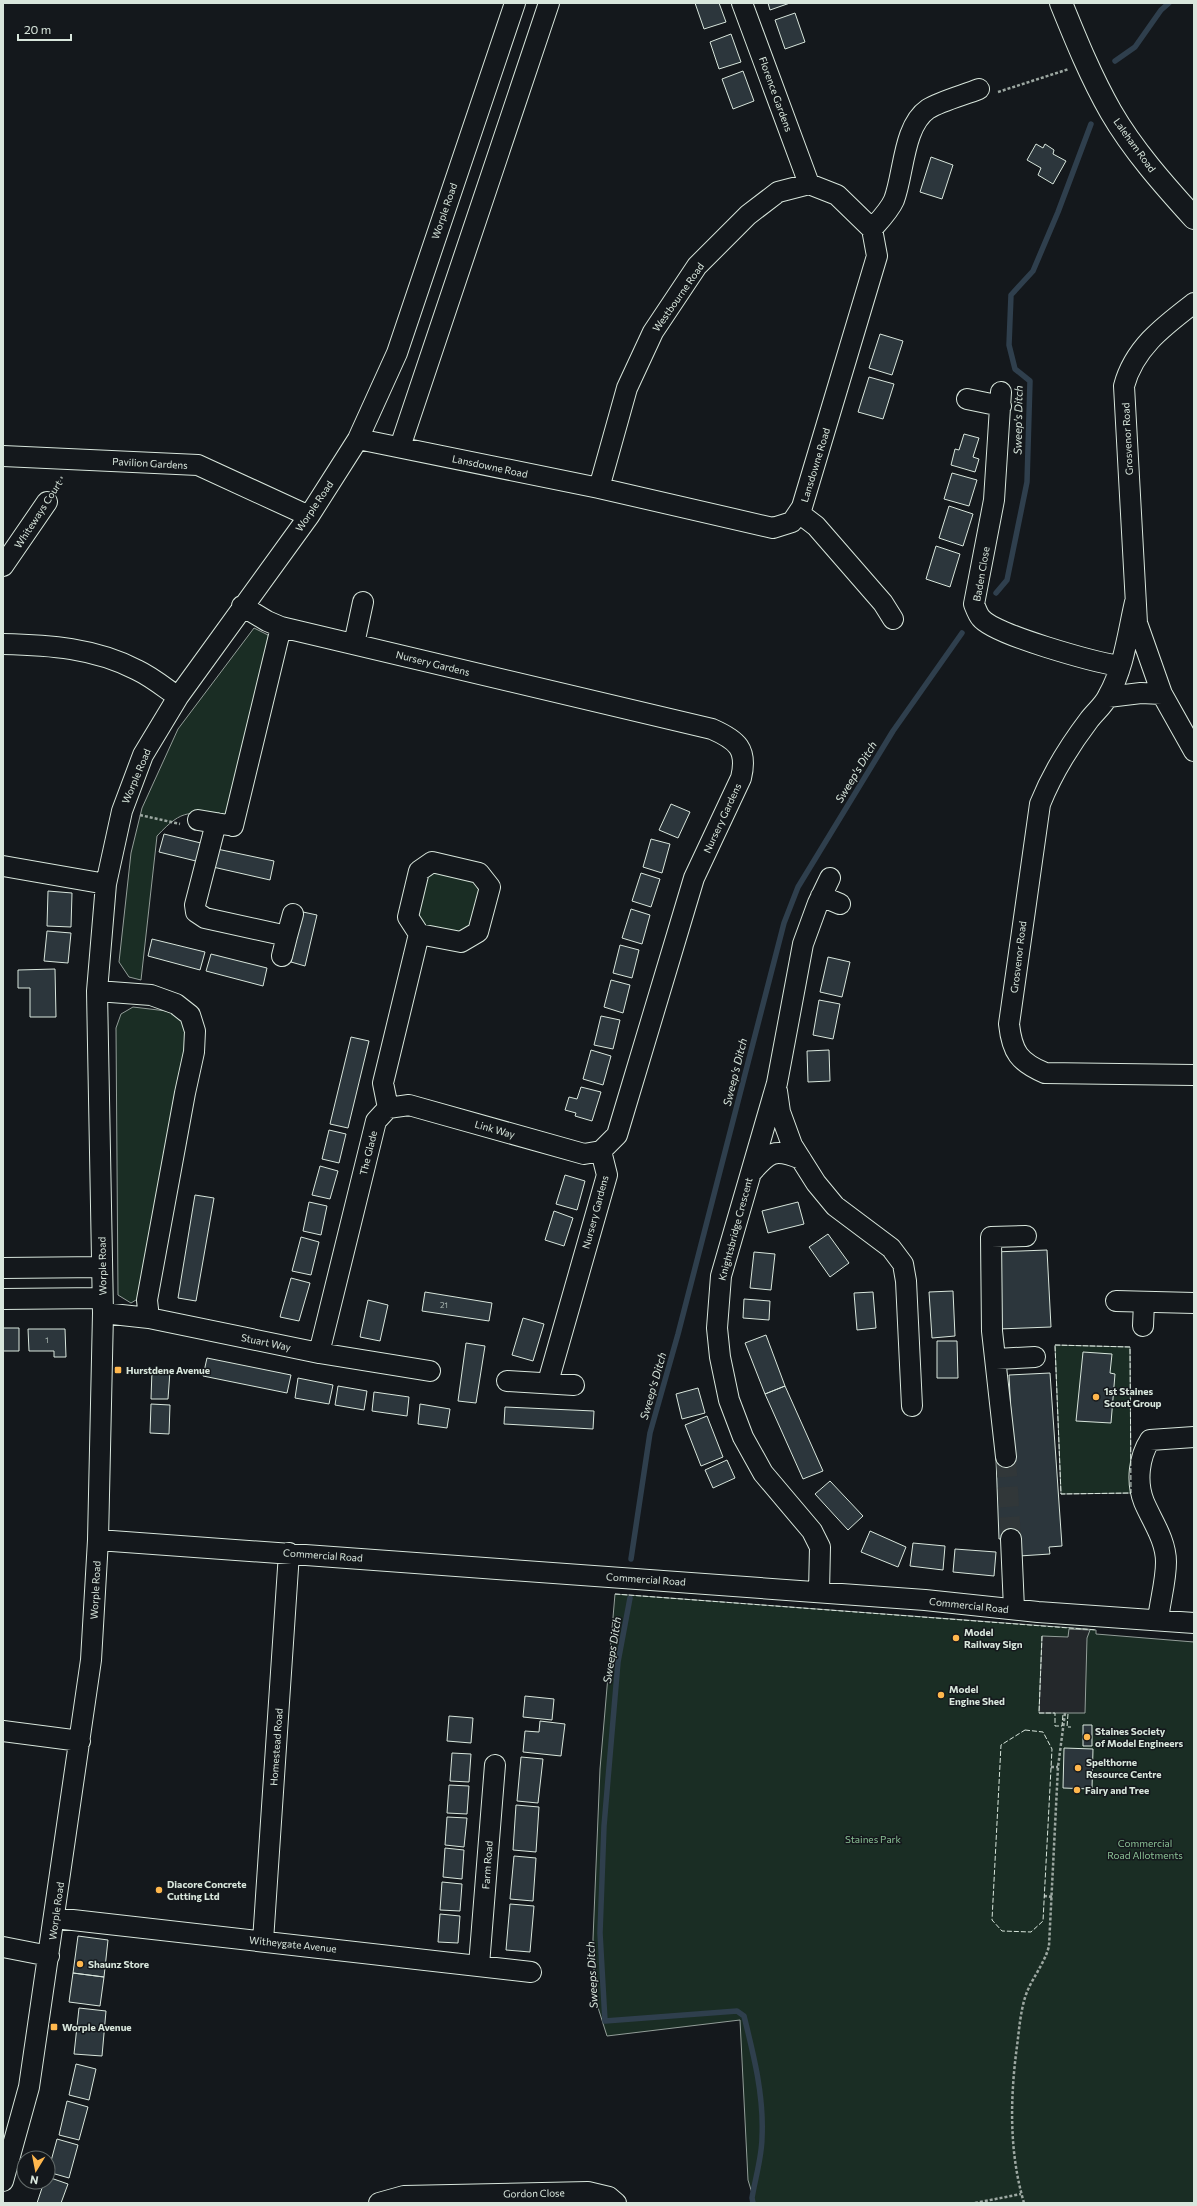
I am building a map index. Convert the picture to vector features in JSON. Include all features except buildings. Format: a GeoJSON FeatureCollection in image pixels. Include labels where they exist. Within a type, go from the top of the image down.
{"type":"FeatureCollection","features":[{"type":"Feature","properties":{"kind":"main road","name":"Laleham Road"},"geometry":{"type":"LineString","coordinates":[[1061,3],[1079,66],[1130,141],[1194,218]]}},
{"type":"Feature","properties":{"kind":"street","name":"Worple Road"},"geometry":{"type":"LineString","coordinates":[[4,2175],[30,2087],[50,1956],[91,1660],[98,1540],[103,1305],[97,991],[106,884],[122,811],[143,755],[178,697],[242,606],[309,516],[358,439],[396,353],[515,3]]}},
{"type":"Feature","properties":{"kind":"street"},"geometry":{"type":"LineString","coordinates":[[400,447],[549,3]]}},
{"type":"Feature","properties":{"kind":"street","name":"Florence Gardens"},"geometry":{"type":"LineString","coordinates":[[742,3],[809,184]]}},
{"type":"Feature","properties":{"kind":"street"},"geometry":{"type":"LineString","coordinates":[[809,184],[836,195],[872,229],[883,217],[894,200],[905,150],[919,119],[928,110],[979,89]]}},
{"type":"Feature","properties":{"kind":"street","name":"Westbourne Road"},"geometry":{"type":"LineString","coordinates":[[599,488],[627,388],[653,332],[697,266],[748,215],[778,192],[809,184]]}},
{"type":"Feature","properties":{"kind":"street","name":"Lansdowne Road"},"geometry":{"type":"LineString","coordinates":[[358,439],[599,488],[773,528],[792,522],[799,513],[877,256],[872,229]]}},
{"type":"Feature","properties":{"kind":"street","name":"Grosvenor Road"},"geometry":{"type":"LineString","coordinates":[[1194,303],[1157,332],[1129,369],[1124,386],[1137,623],[1162,694],[1194,751]]}},
{"type":"Feature","properties":{"kind":"street","name":"Baden Close"},"geometry":{"type":"LineString","coordinates":[[967,399],[1001,399],[994,500],[974,604],[981,618],[990,626],[1011,636],[1119,666]]}},
{"type":"Feature","properties":{"kind":"street","name":"Pavilion Gardens"},"geometry":{"type":"LineString","coordinates":[[3,456],[198,465],[309,516]]}},
{"type":"Feature","properties":{"kind":"street","name":"Whiteways Court"},"geometry":{"type":"LineString","coordinates":[[3,566],[47,502]]}},
{"type":"Feature","properties":{"kind":"street"},"geometry":{"type":"LineString","coordinates":[[799,513],[816,526],[883,603],[893,619]]}},
{"type":"Feature","properties":{"kind":"street"},"geometry":{"type":"LineString","coordinates":[[354,644],[363,602]]}},
{"type":"Feature","properties":{"kind":"street","name":"Grosvenor Road"},"geometry":{"type":"LineString","coordinates":[[1135,602],[1119,666],[1108,697],[1089,721],[1052,778],[1040,804],[1009,1024],[1010,1036],[1013,1049],[1019,1058],[1032,1067],[1045,1073],[1194,1075]]}},
{"type":"Feature","properties":{"kind":"street","name":"Nursery Gardens"},"geometry":{"type":"LineString","coordinates":[[242,606],[267,622],[281,627],[712,729],[728,737],[740,747],[744,763],[741,778],[694,878],[617,1134],[601,1151],[607,1175],[548,1382]]}},
{"type":"Feature","properties":{"kind":"street"},"geometry":{"type":"LineString","coordinates":[[281,627],[223,825],[194,905],[196,912],[205,918],[287,936]]}},
{"type":"Feature","properties":{"kind":"street"},"geometry":{"type":"LineString","coordinates":[[3,644],[53,645],[93,653],[137,669],[178,697]]}},
{"type":"Feature","properties":{"kind":"street"},"geometry":{"type":"LineString","coordinates":[[1108,697],[1141,693],[1162,694]]}},
{"type":"Feature","properties":{"kind":"street"},"geometry":{"type":"LineString","coordinates":[[388,1108],[383,1083],[419,934],[408,917],[419,871],[432,862],[479,873],[490,887],[478,932],[461,942],[419,934]]}},
{"type":"Feature","properties":{"kind":"street"},"geometry":{"type":"LineString","coordinates":[[3,866],[106,884]]}},
{"type":"Feature","properties":{"kind":"street","name":"Knightsbridge Crescent"},"geometry":{"type":"LineString","coordinates":[[819,1592],[820,1547],[812,1531],[763,1473],[743,1437],[729,1400],[720,1357],[717,1328],[721,1276],[777,1083],[803,944],[821,896],[830,878]]}},
{"type":"Feature","properties":{"kind":"street"},"geometry":{"type":"LineString","coordinates":[[821,896],[840,904]]}},
{"type":"Feature","properties":{"kind":"street"},"geometry":{"type":"LineString","coordinates":[[282,956],[293,914]]}},
{"type":"Feature","properties":{"kind":"street"},"geometry":{"type":"LineString","coordinates":[[97,991],[151,995],[176,1004],[190,1015],[195,1032],[194,1052],[185,1093],[147,1300],[149,1318]]}},
{"type":"Feature","properties":{"kind":"street","name":"Knightsbridge Crescent"},"geometry":{"type":"LineString","coordinates":[[777,1083],[780,1112],[792,1145],[816,1183],[835,1206],[891,1248],[904,1264],[912,1406]]}},
{"type":"Feature","properties":{"kind":"street","name":"Link Way"},"geometry":{"type":"LineString","coordinates":[[388,1108],[409,1105],[584,1154],[601,1151]]}},
{"type":"Feature","properties":{"kind":"street","name":"The Glade"},"geometry":{"type":"LineString","coordinates":[[319,1353],[376,1121],[388,1108]]}},
{"type":"Feature","properties":{"kind":"street","name":"Knightsbridge Crescent"},"geometry":{"type":"LineString","coordinates":[[751,1173],[765,1156],[783,1152],[801,1159]]}},
{"type":"Feature","properties":{"kind":"street"},"geometry":{"type":"LineString","coordinates":[[1006,1457],[992,1331],[991,1237],[1026,1236]]}},
{"type":"Feature","properties":{"kind":"street"},"geometry":{"type":"LineString","coordinates":[[3,1268],[102,1266]]}},
{"type":"Feature","properties":{"kind":"street"},"geometry":{"type":"LineString","coordinates":[[3,1299],[103,1305]]}},
{"type":"Feature","properties":{"kind":"street"},"geometry":{"type":"LineString","coordinates":[[1116,1301],[1194,1303]]}},
{"type":"Feature","properties":{"kind":"street"},"geometry":{"type":"LineString","coordinates":[[1144,1302],[1144,1326]]}},
{"type":"Feature","properties":{"kind":"street","name":"Stuart Way"},"geometry":{"type":"LineString","coordinates":[[103,1305],[149,1318],[319,1353],[430,1371]]}},
{"type":"Feature","properties":{"kind":"street"},"geometry":{"type":"LineString","coordinates":[[996,1359],[1035,1357]]}},
{"type":"Feature","properties":{"kind":"street"},"geometry":{"type":"LineString","coordinates":[[507,1381],[548,1382],[574,1385]]}},
{"type":"Feature","properties":{"kind":"street"},"geometry":{"type":"LineString","coordinates":[[1158,1620],[1166,1562],[1163,1543],[1143,1501],[1139,1472],[1142,1451],[1150,1440],[1194,1437]]}},
{"type":"Feature","properties":{"kind":"street"},"geometry":{"type":"LineString","coordinates":[[1011,1539],[1014,1609]]}},
{"type":"Feature","properties":{"kind":"street","name":"Commercial Road"},"geometry":{"type":"LineString","coordinates":[[98,1540],[925,1600],[1014,1609],[1194,1623]]}},
{"type":"Feature","properties":{"kind":"street","name":"Homestead Road"},"geometry":{"type":"LineString","coordinates":[[263,1941],[289,1553]]}},
{"type":"Feature","properties":{"kind":"street"},"geometry":{"type":"LineString","coordinates":[[3,1731],[80,1741]]}},
{"type":"Feature","properties":{"kind":"street","name":"Farm Road"},"geometry":{"type":"LineString","coordinates":[[479,1965],[495,1765]]}},
{"type":"Feature","properties":{"kind":"street","name":"Witheygate Avenue"},"geometry":{"type":"LineString","coordinates":[[55,1918],[531,1972]]}},
{"type":"Feature","properties":{"kind":"street"},"geometry":{"type":"LineString","coordinates":[[3,1947],[50,1956]]}},
{"type":"Feature","properties":{"kind":"street","name":"Gordon Close"},"geometry":{"type":"LineString","coordinates":[[379,2203],[404,2196],[588,2192],[609,2197],[616,2203]]}},
{"type":"Feature","properties":{"kind":"path"},"geometry":{"type":"LineString","coordinates":[[979,89],[991,94],[1079,66]]}},
{"type":"Feature","properties":{"kind":"path","name":"Whiteways Court"},"geometry":{"type":"LineString","coordinates":[[47,502],[62,478],[64,459]]}},
{"type":"Feature","properties":{"kind":"path"},"geometry":{"type":"LineString","coordinates":[[122,811],[196,828],[223,825]]}},
{"type":"Feature","properties":{"kind":"path"},"geometry":{"type":"LineString","coordinates":[[1024,2203],[1012,2148],[1015,2063],[1024,2001],[1032,1981],[1046,1957],[1049,1946],[1053,1897],[1058,1767],[1065,1713]]}},
{"type":"Feature","properties":{"kind":"path"},"geometry":{"type":"LineString","coordinates":[[1051,1767],[1058,1767]]}},
{"type":"Feature","properties":{"kind":"path"},"geometry":{"type":"LineString","coordinates":[[1044,1896],[1053,1897]]}},
{"type":"Feature","properties":{"kind":"path"},"geometry":{"type":"LineString","coordinates":[[975,2203],[1021,2194]]}},
{"type":"Feature","properties":{"kind":"green space"},"geometry":{"type":"Polygon","coordinates":[[[254,628],[268,635],[273,650],[225,816],[195,813],[181,816],[174,820],[157,836],[141,980],[129,977],[119,962],[131,853],[142,808],[178,729],[254,628]]]}},
{"type":"Feature","properties":{"kind":"green space"},"geometry":{"type":"Polygon","coordinates":[[[439,870],[472,878],[481,894],[473,926],[457,934],[424,927],[416,918],[423,880],[439,870]]]}},
{"type":"Feature","properties":{"kind":"green space"},"geometry":{"type":"Polygon","coordinates":[[[133,1007],[175,1012],[184,1019],[190,1036],[141,1297],[131,1303],[118,1295],[116,1028],[121,1014],[133,1007]]]}},
{"type":"Feature","properties":{"kind":"green space"},"geometry":{"type":"Polygon","coordinates":[[[1055,1345],[1130,1347],[1131,1493],[1061,1494],[1055,1345]]]}},
{"type":"Feature","properties":{"kind":"green space","name":"Staines Park"},"geometry":{"type":"Polygon","coordinates":[[[615,1594],[1087,1629],[1096,1630],[1096,1634],[1194,1642],[1194,2203],[755,2203],[748,2180],[740,2020],[607,2036],[595,1998],[593,1939],[600,1769],[615,1594]]]}},
{"type":"Feature","properties":{"kind":"shaded area"},"geometry":{"type":"Polygon","coordinates":[[[1069,1629],[1090,1630],[1087,1638],[1085,1713],[1039,1713],[1042,1636],[1068,1637],[1069,1629]]]}},
{"type":"Feature","properties":{"kind":"waterway","name":"Sweep's Ditch"},"geometry":{"type":"LineString","coordinates":[[1115,61],[1135,47],[1161,10],[1169,3]]}},
{"type":"Feature","properties":{"kind":"waterway","name":"Sweep's Ditch"},"geometry":{"type":"LineString","coordinates":[[996,593],[1007,580],[1027,482],[1030,381],[1015,369],[1009,345],[1011,295],[1033,271],[1058,212],[1091,124]]}},
{"type":"Feature","properties":{"kind":"waterway","name":"Sweep's Ditch"},"geometry":{"type":"LineString","coordinates":[[631,1559],[650,1433],[678,1334],[784,923],[798,887],[893,731],[962,633]]}},
{"type":"Feature","properties":{"kind":"waterway","name":"Sweeps Ditch"},"geometry":{"type":"LineString","coordinates":[[630,1598],[618,1662],[604,1826],[600,1933],[605,2021],[737,2011],[744,2016],[758,2076],[762,2122],[762,2145],[752,2198],[753,2203]]}},
{"type":"Feature","properties":{"kind":"tunnel"},"geometry":{"type":"LineString","coordinates":[[1006,1457],[1011,1539]]}},
{"type":"Feature","properties":{"kind":"fence"},"geometry":{"type":"LineString","coordinates":[[1055,1345],[1130,1347],[1131,1493],[1061,1494],[1055,1345]]}},
{"type":"Feature","properties":{"kind":"fence"},"geometry":{"type":"LineString","coordinates":[[615,1594],[1096,1630]]}},
{"type":"Feature","properties":{"kind":"fence"},"geometry":{"type":"LineString","coordinates":[[1042,1636],[1039,1713],[1055,1713],[1055,1726],[1062,1726],[1063,1714]]}},
{"type":"Feature","properties":{"kind":"fence"},"geometry":{"type":"LineString","coordinates":[[1068,1714],[1067,1727],[1071,1727]]}},
{"type":"Feature","properties":{"kind":"fence"},"geometry":{"type":"LineString","coordinates":[[1025,1730],[1043,1732],[1052,1749],[1043,1921],[1031,1932],[1002,1931],[992,1920],[1001,1745],[1025,1730]]}},
{"type":"Feature","properties":{"kind":"place","name":"Hurstdene Avenue"},"geometry":{"type":"Point","coordinates":[118,1370]}},
{"type":"Feature","properties":{"kind":"place","name":"1st Staines Scout Group"},"geometry":{"type":"Point","coordinates":[1096,1397]}},
{"type":"Feature","properties":{"kind":"place","name":"Model Railway Sign"},"geometry":{"type":"Point","coordinates":[956,1638]}},
{"type":"Feature","properties":{"kind":"place","name":"Model Engine Shed"},"geometry":{"type":"Point","coordinates":[941,1695]}},
{"type":"Feature","properties":{"kind":"place","name":"Staines Society of Model Engineers"},"geometry":{"type":"Point","coordinates":[1087,1737]}},
{"type":"Feature","properties":{"kind":"place","name":"Spelthorne Resource Centre"},"geometry":{"type":"Point","coordinates":[1078,1768]}},
{"type":"Feature","properties":{"kind":"place","name":"Fairy and Tree"},"geometry":{"type":"Point","coordinates":[1077,1790]}},
{"type":"Feature","properties":{"kind":"place","name":"Diacore Concrete Cutting Ltd"},"geometry":{"type":"Point","coordinates":[159,1890]}},
{"type":"Feature","properties":{"kind":"place","name":"Shaunz Store"},"geometry":{"type":"Point","coordinates":[80,1964]}},
{"type":"Feature","properties":{"kind":"place","name":"Worple Avenue"},"geometry":{"type":"Point","coordinates":[54,2027]}},
{"type":"Feature","properties":{"kind":"park label","name":"Commercial Road Allotments"},"geometry":{"type":"Point","coordinates":[1145,1848]}}]}
